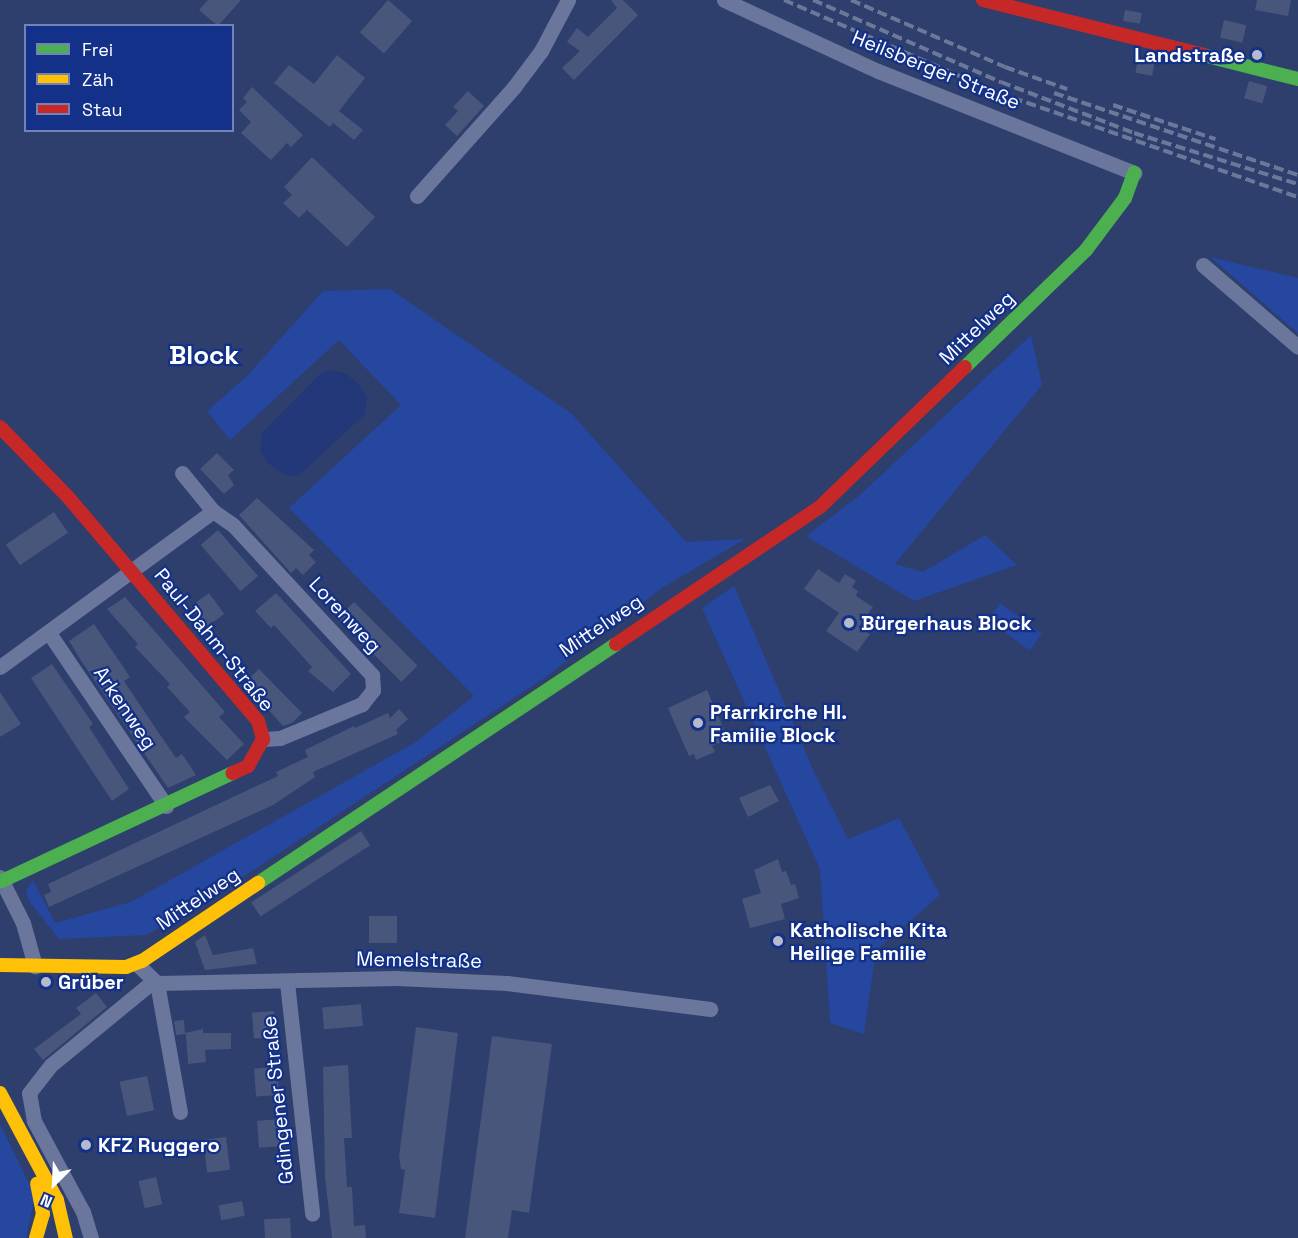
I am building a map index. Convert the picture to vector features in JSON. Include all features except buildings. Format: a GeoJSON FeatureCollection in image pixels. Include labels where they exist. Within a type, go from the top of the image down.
{"type":"FeatureCollection","features":[{"type":"Feature","properties":{"kind":"main road"},"geometry":{"type":"LineString","coordinates":[[983,0],[1298,80]]}},
{"type":"Feature","properties":{"kind":"main road","name":"Mittelweg"},"geometry":{"type":"LineString","coordinates":[[0,965],[89,969],[136,963],[843,489],[1086,250],[1125,198],[1134,173]]}},
{"type":"Feature","properties":{"kind":"main road"},"geometry":{"type":"LineString","coordinates":[[0,427],[132,572]]}},
{"type":"Feature","properties":{"kind":"main road","name":"Paul-Dahm-Straße"},"geometry":{"type":"LineString","coordinates":[[1,879],[166,806],[248,766],[263,739],[258,721],[132,572]]}},
{"type":"Feature","properties":{"kind":"main road"},"geometry":{"type":"LineString","coordinates":[[0,1093],[57,1200],[66,1238]]}},
{"type":"Feature","properties":{"kind":"main road"},"geometry":{"type":"LineString","coordinates":[[0,1116],[40,1193],[43,1214],[36,1238]]}},
{"type":"Feature","properties":{"kind":"street"},"geometry":{"type":"LineString","coordinates":[[417,196],[514,87],[541,51],[568,0]]}},
{"type":"Feature","properties":{"kind":"street","name":"Heilsberger Straße"},"geometry":{"type":"LineString","coordinates":[[724,0],[878,71],[1134,173]]}},
{"type":"Feature","properties":{"kind":"street"},"geometry":{"type":"LineString","coordinates":[[1203,265],[1298,347]]}},
{"type":"Feature","properties":{"kind":"street","name":"Lorenweg"},"geometry":{"type":"LineString","coordinates":[[182,473],[213,511],[233,525],[372,675],[373,690],[362,704],[291,735],[263,739]]}},
{"type":"Feature","properties":{"kind":"street"},"geometry":{"type":"LineString","coordinates":[[132,572],[213,511]]}},
{"type":"Feature","properties":{"kind":"street","name":"Paul-Dahm-Straße"},"geometry":{"type":"LineString","coordinates":[[0,667],[132,572]]}},
{"type":"Feature","properties":{"kind":"street","name":"Arkenweg"},"geometry":{"type":"LineString","coordinates":[[49,633],[166,806]]}},
{"type":"Feature","properties":{"kind":"street"},"geometry":{"type":"LineString","coordinates":[[1,879],[23,923],[35,966]]}},
{"type":"Feature","properties":{"kind":"street"},"geometry":{"type":"LineString","coordinates":[[136,963],[154,982],[180,1112]]}},
{"type":"Feature","properties":{"kind":"street","name":"Memelstraße"},"geometry":{"type":"LineString","coordinates":[[154,982],[287,982],[396,978],[507,983],[710,1009]]}},
{"type":"Feature","properties":{"kind":"street"},"geometry":{"type":"LineString","coordinates":[[91,1238],[79,1204],[34,1120],[29,1093],[51,1065],[154,982]]}},
{"type":"Feature","properties":{"kind":"street","name":"Gdingener Straße"},"geometry":{"type":"LineString","coordinates":[[287,982],[312,1214]]}},
{"type":"Feature","properties":{"kind":"shaded area"},"geometry":{"type":"Polygon","coordinates":[[[1210,257],[1298,278],[1298,333],[1210,257]]]}},
{"type":"Feature","properties":{"kind":"shaded area"},"geometry":{"type":"Polygon","coordinates":[[[390,289],[572,414],[686,542],[745,539],[662,588],[543,679],[225,889],[147,935],[59,939],[29,901],[26,891],[33,880],[55,923],[131,902],[414,743],[474,696],[289,508],[401,405],[339,340],[230,440],[207,411],[247,376],[323,291],[390,289]]]}},
{"type":"Feature","properties":{"kind":"shaded area"},"geometry":{"type":"Polygon","coordinates":[[[1031,335],[1042,385],[895,564],[923,572],[985,535],[1017,565],[914,601],[806,536],[859,496],[1031,335]]]}},
{"type":"Feature","properties":{"kind":"shaded area"},"geometry":{"type":"Polygon","coordinates":[[[331,370],[344,373],[358,383],[367,398],[365,414],[298,476],[285,475],[268,463],[260,451],[262,433],[321,373],[331,370]]]}},
{"type":"Feature","properties":{"kind":"shaded area"},"geometry":{"type":"Polygon","coordinates":[[[734,586],[814,772],[848,839],[899,818],[940,895],[876,950],[864,1034],[830,1023],[820,869],[702,608],[734,586]]]}},
{"type":"Feature","properties":{"kind":"shaded area"},"geometry":{"type":"Polygon","coordinates":[[[1000,603],[1042,634],[1030,651],[988,620],[1000,603]]]}},
{"type":"Feature","properties":{"kind":"shaded area"},"geometry":{"type":"Polygon","coordinates":[[[0,1124],[35,1196],[26,1238],[0,1238],[0,1124]]]}},
{"type":"Feature","properties":{"kind":"railway"},"geometry":{"type":"LineString","coordinates":[[784,0],[999,93],[1298,197]]}},
{"type":"Feature","properties":{"kind":"railway"},"geometry":{"type":"LineString","coordinates":[[813,0],[1001,82],[1134,133],[1298,184]]}},
{"type":"Feature","properties":{"kind":"railway"},"geometry":{"type":"LineString","coordinates":[[851,0],[1005,67],[1067,89]]}},
{"type":"Feature","properties":{"kind":"railway"},"geometry":{"type":"LineString","coordinates":[[1054,93],[1298,175]]}},
{"type":"Feature","properties":{"kind":"railway"},"geometry":{"type":"LineString","coordinates":[[1113,105],[1215,139]]}},
{"type":"Feature","properties":{"kind":"traffic: fast"},"geometry":{"type":"LineString","coordinates":[[1203,55],[1298,79]]}},
{"type":"Feature","properties":{"kind":"traffic: fast"},"geometry":{"type":"LineString","coordinates":[[965,367],[1086,250],[1125,198],[1134,173]]}},
{"type":"Feature","properties":{"kind":"traffic: fast"},"geometry":{"type":"LineString","coordinates":[[258,883],[616,644]]}},
{"type":"Feature","properties":{"kind":"traffic: fast"},"geometry":{"type":"LineString","coordinates":[[2,881],[233,773]]}},
{"type":"Feature","properties":{"kind":"traffic: slow"},"geometry":{"type":"LineString","coordinates":[[0,965],[126,967],[142,961],[258,883]]}},
{"type":"Feature","properties":{"kind":"traffic: slow"},"geometry":{"type":"LineString","coordinates":[[0,1093],[57,1200],[66,1238]]}},
{"type":"Feature","properties":{"kind":"traffic: slow"},"geometry":{"type":"LineString","coordinates":[[36,1238],[43,1214],[37,1184]]}},
{"type":"Feature","properties":{"kind":"traffic: jam"},"geometry":{"type":"LineString","coordinates":[[983,0],[1203,55]]}},
{"type":"Feature","properties":{"kind":"traffic: jam"},"geometry":{"type":"LineString","coordinates":[[616,644],[821,506],[965,367]]}},
{"type":"Feature","properties":{"kind":"traffic: jam"},"geometry":{"type":"LineString","coordinates":[[0,427],[68,497],[258,721],[263,739],[248,766],[233,773]]}},
{"type":"Feature","properties":{"kind":"place","name":"Landstraße"},"geometry":{"type":"Point","coordinates":[1257,55]}},
{"type":"Feature","properties":{"kind":"place","name":"Bürgerhaus Block"},"geometry":{"type":"Point","coordinates":[849,623]}},
{"type":"Feature","properties":{"kind":"place","name":"Pfarrkirche Hl. Familie Block"},"geometry":{"type":"Point","coordinates":[698,723]}},
{"type":"Feature","properties":{"kind":"place","name":"Katholische Kita Heilige Familie"},"geometry":{"type":"Point","coordinates":[778,941]}},
{"type":"Feature","properties":{"kind":"place","name":"Grüber"},"geometry":{"type":"Point","coordinates":[46,982]}},
{"type":"Feature","properties":{"kind":"place","name":"KFZ Ruggero"},"geometry":{"type":"Point","coordinates":[86,1145]}},
{"type":"Feature","properties":{"kind":"district","name":"Block"},"geometry":{"type":"Point","coordinates":[204,356]}}]}
